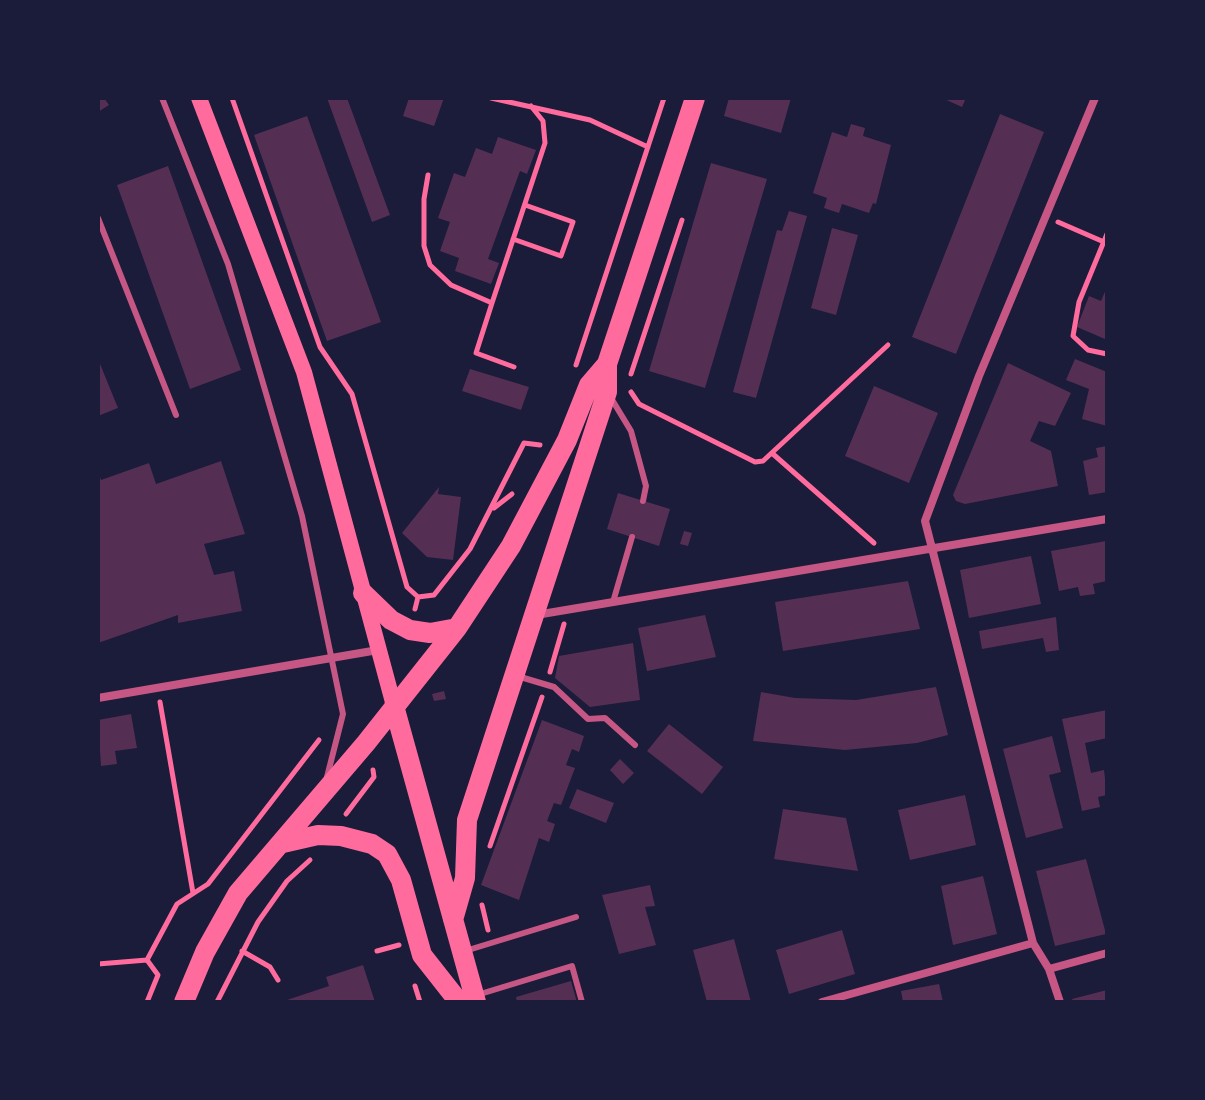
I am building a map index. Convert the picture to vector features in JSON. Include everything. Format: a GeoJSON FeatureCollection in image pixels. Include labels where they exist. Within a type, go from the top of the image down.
{"type":"FeatureCollection","features":[{"type":"Feature","properties":{"kind":"main road"},"geometry":{"type":"LineString","coordinates":[[199,98],[304,372],[462,952],[470,1000]]}},
{"type":"Feature","properties":{"kind":"main road"},"geometry":{"type":"LineString","coordinates":[[184,1002],[205,952],[238,893],[283,843],[457,628],[511,546],[567,440],[589,385],[607,364],[695,98]]}},
{"type":"Feature","properties":{"kind":"main road"},"geometry":{"type":"LineString","coordinates":[[453,920],[465,878],[467,820],[533,615],[617,395],[607,364]]}},
{"type":"Feature","properties":{"kind":"main road"},"geometry":{"type":"LineString","coordinates":[[363,593],[391,620],[410,630],[430,633],[457,628]]}},
{"type":"Feature","properties":{"kind":"main road"},"geometry":{"type":"LineString","coordinates":[[283,843],[318,835],[341,836],[372,844],[387,854],[401,880],[422,955],[470,1000]]}},
{"type":"Feature","properties":{"kind":"street"},"geometry":{"type":"LineString","coordinates":[[1060,1002],[1049,969],[1033,943],[925,521],[979,376],[1095,98]]}},
{"type":"Feature","properties":{"kind":"street"},"geometry":{"type":"LineString","coordinates":[[533,615],[1107,519]]}},
{"type":"Feature","properties":{"kind":"street"},"geometry":{"type":"LineString","coordinates":[[98,698],[378,650]]}},
{"type":"Feature","properties":{"kind":"street"},"geometry":{"type":"LineString","coordinates":[[822,1002],[1033,943]]}},
{"type":"Feature","properties":{"kind":"street"},"geometry":{"type":"LineString","coordinates":[[1049,969],[1107,953]]}},
{"type":"Feature","properties":{"kind":"lane"},"geometry":{"type":"LineString","coordinates":[[162,98],[228,264],[265,380],[302,516],[343,714],[338,746],[321,797]]}},
{"type":"Feature","properties":{"kind":"lane"},"geometry":{"type":"LineString","coordinates":[[98,218],[176,415]]}},
{"type":"Feature","properties":{"kind":"lane"},"geometry":{"type":"LineString","coordinates":[[617,395],[631,431],[646,486],[643,501]]}},
{"type":"Feature","properties":{"kind":"lane"},"geometry":{"type":"LineString","coordinates":[[613,602],[632,537]]}},
{"type":"Feature","properties":{"kind":"lane"},"geometry":{"type":"LineString","coordinates":[[514,675],[554,687],[588,719],[605,718],[635,745]]}},
{"type":"Feature","properties":{"kind":"lane"},"geometry":{"type":"LineString","coordinates":[[462,952],[576,917]]}},
{"type":"Feature","properties":{"kind":"lane"},"geometry":{"type":"LineString","coordinates":[[470,1000],[572,966],[582,1002]]}},
{"type":"Feature","properties":{"kind":"path"},"geometry":{"type":"LineString","coordinates":[[232,98],[320,347],[352,394],[407,587],[418,597],[434,595],[470,549],[524,443],[545,446],[539,456]]}},
{"type":"Feature","properties":{"kind":"path"},"geometry":{"type":"LineString","coordinates":[[491,98],[590,120],[648,147]]}},
{"type":"Feature","properties":{"kind":"path"},"geometry":{"type":"LineString","coordinates":[[575,366],[664,98]]}},
{"type":"Feature","properties":{"kind":"path"},"geometry":{"type":"LineString","coordinates":[[514,367],[476,353],[545,143],[543,121],[531,106]]}},
{"type":"Feature","properties":{"kind":"path"},"geometry":{"type":"LineString","coordinates":[[428,175],[424,199],[424,246],[430,265],[451,285],[492,303]]}},
{"type":"Feature","properties":{"kind":"path"},"geometry":{"type":"LineString","coordinates":[[513,239],[561,256],[573,222],[525,205]]}},
{"type":"Feature","properties":{"kind":"path"},"geometry":{"type":"LineString","coordinates":[[684,212],[617,395],[755,462],[773,454],[840,386],[888,345]]}},
{"type":"Feature","properties":{"kind":"path"},"geometry":{"type":"LineString","coordinates":[[1046,216],[1104,242]]}},
{"type":"Feature","properties":{"kind":"path"},"geometry":{"type":"LineString","coordinates":[[1107,234],[1079,302],[1073,336],[1088,350],[1107,354]]}},
{"type":"Feature","properties":{"kind":"path"},"geometry":{"type":"LineString","coordinates":[[773,454],[893,556]]}},
{"type":"Feature","properties":{"kind":"path"},"geometry":{"type":"LineString","coordinates":[[519,458],[527,462]]}},
{"type":"Feature","properties":{"kind":"path"},"geometry":{"type":"LineString","coordinates":[[413,616],[418,597]]}},
{"type":"Feature","properties":{"kind":"path"},"geometry":{"type":"LineString","coordinates":[[487,856],[546,685],[568,609]]}},
{"type":"Feature","properties":{"kind":"path"},"geometry":{"type":"LineString","coordinates":[[160,702],[193,893]]}},
{"type":"Feature","properties":{"kind":"path"},"geometry":{"type":"LineString","coordinates":[[147,960],[177,904],[208,884],[310,756],[322,734]]}},
{"type":"Feature","properties":{"kind":"path"},"geometry":{"type":"LineString","coordinates":[[343,823],[374,777],[372,765]]}},
{"type":"Feature","properties":{"kind":"path"},"geometry":{"type":"LineString","coordinates":[[217,1002],[242,951],[287,881],[312,859]]}},
{"type":"Feature","properties":{"kind":"path"},"geometry":{"type":"LineString","coordinates":[[480,896],[491,943]]}},
{"type":"Feature","properties":{"kind":"path"},"geometry":{"type":"LineString","coordinates":[[377,951],[403,944]]}},
{"type":"Feature","properties":{"kind":"path"},"geometry":{"type":"LineString","coordinates":[[242,951],[270,967],[278,980]]}},
{"type":"Feature","properties":{"kind":"path"},"geometry":{"type":"LineString","coordinates":[[98,964],[147,960]]}},
{"type":"Feature","properties":{"kind":"path"},"geometry":{"type":"LineString","coordinates":[[147,960],[158,975],[147,1002]]}},
{"type":"Feature","properties":{"kind":"building"},"geometry":{"type":"Polygon","coordinates":[[[98,98],[104,98],[109,105],[98,112],[98,98]]]}},
{"type":"Feature","properties":{"kind":"building"},"geometry":{"type":"Polygon","coordinates":[[[327,98],[347,98],[390,215],[372,222],[327,98]]]}},
{"type":"Feature","properties":{"kind":"building"},"geometry":{"type":"Polygon","coordinates":[[[409,98],[444,98],[434,126],[403,116],[409,98]]]}},
{"type":"Feature","properties":{"kind":"building"},"geometry":{"type":"Polygon","coordinates":[[[729,98],[791,98],[781,133],[724,116],[729,98]]]}},
{"type":"Feature","properties":{"kind":"building"},"geometry":{"type":"Polygon","coordinates":[[[942,98],[966,98],[962,107],[942,98]]]}},
{"type":"Feature","properties":{"kind":"building"},"geometry":{"type":"Polygon","coordinates":[[[1000,114],[1044,132],[956,354],[912,337],[1000,114]]]}},
{"type":"Feature","properties":{"kind":"building"},"geometry":{"type":"Polygon","coordinates":[[[307,116],[381,322],[327,341],[254,135],[307,116]]]}},
{"type":"Feature","properties":{"kind":"building"},"geometry":{"type":"Polygon","coordinates":[[[851,124],[865,128],[863,136],[891,145],[876,204],[873,203],[869,213],[842,204],[839,213],[824,208],[827,198],[813,193],[832,132],[847,137],[851,124]]]}},
{"type":"Feature","properties":{"kind":"building"},"geometry":{"type":"Polygon","coordinates":[[[498,137],[536,150],[527,174],[520,171],[488,259],[499,263],[491,284],[455,271],[459,258],[440,251],[450,222],[438,218],[454,173],[465,177],[476,148],[492,154],[498,137]]]}},
{"type":"Feature","properties":{"kind":"building"},"geometry":{"type":"Polygon","coordinates":[[[711,163],[767,179],[705,388],[649,371],[711,163]]]}},
{"type":"Feature","properties":{"kind":"building"},"geometry":{"type":"Polygon","coordinates":[[[168,166],[241,370],[190,389],[117,185],[168,166]]]}},
{"type":"Feature","properties":{"kind":"building"},"geometry":{"type":"Polygon","coordinates":[[[789,211],[807,216],[756,398],[733,392],[777,230],[782,231],[789,211]]]}},
{"type":"Feature","properties":{"kind":"building"},"geometry":{"type":"Polygon","coordinates":[[[832,228],[858,235],[836,315],[811,308],[832,228]]]}},
{"type":"Feature","properties":{"kind":"building"},"geometry":{"type":"Polygon","coordinates":[[[1107,287],[1105,339],[1077,327],[1089,296],[1101,301],[1107,287]]]}},
{"type":"Feature","properties":{"kind":"building"},"geometry":{"type":"Polygon","coordinates":[[[98,359],[118,408],[98,416],[98,359]]]}},
{"type":"Feature","properties":{"kind":"building"},"geometry":{"type":"Polygon","coordinates":[[[1075,359],[1107,372],[1107,426],[1082,419],[1089,389],[1066,380],[1075,359]]]}},
{"type":"Feature","properties":{"kind":"building"},"geometry":{"type":"Polygon","coordinates":[[[1008,363],[1071,393],[1055,426],[1039,421],[1030,441],[1051,451],[1058,486],[965,504],[956,501],[953,495],[1008,363]]]}},
{"type":"Feature","properties":{"kind":"building"},"geometry":{"type":"Polygon","coordinates":[[[470,369],[529,387],[521,410],[462,391],[470,369]]]}},
{"type":"Feature","properties":{"kind":"building"},"geometry":{"type":"Polygon","coordinates":[[[874,386],[938,413],[909,483],[845,456],[874,386]]]}},
{"type":"Feature","properties":{"kind":"building"},"geometry":{"type":"Polygon","coordinates":[[[1107,446],[1107,492],[1089,495],[1083,461],[1098,457],[1096,448],[1107,446]]]}},
{"type":"Feature","properties":{"kind":"building"},"geometry":{"type":"Polygon","coordinates":[[[221,461],[245,534],[204,544],[214,575],[234,571],[242,611],[178,623],[178,615],[98,643],[98,472],[101,480],[149,463],[156,484],[221,461]]]}},
{"type":"Feature","properties":{"kind":"building"},"geometry":{"type":"Polygon","coordinates":[[[439,487],[438,494],[461,497],[453,560],[427,557],[402,533],[439,487]]]}},
{"type":"Feature","properties":{"kind":"building"},"geometry":{"type":"Polygon","coordinates":[[[618,493],[670,509],[659,546],[607,529],[618,493]]]}},
{"type":"Feature","properties":{"kind":"building"},"geometry":{"type":"Polygon","coordinates":[[[684,531],[692,533],[688,546],[680,544],[684,531]]]}},
{"type":"Feature","properties":{"kind":"building"},"geometry":{"type":"Polygon","coordinates":[[[1106,541],[1107,581],[1093,584],[1095,594],[1080,596],[1078,587],[1059,591],[1051,551],[1106,541]]]}},
{"type":"Feature","properties":{"kind":"building"},"geometry":{"type":"Polygon","coordinates":[[[1031,556],[1041,604],[969,618],[960,570],[1031,556]]]}},
{"type":"Feature","properties":{"kind":"building"},"geometry":{"type":"Polygon","coordinates":[[[908,581],[920,629],[783,651],[775,602],[908,581]]]}},
{"type":"Feature","properties":{"kind":"building"},"geometry":{"type":"Polygon","coordinates":[[[705,615],[716,657],[647,671],[638,628],[705,615]]]}},
{"type":"Feature","properties":{"kind":"building"},"geometry":{"type":"Polygon","coordinates":[[[1056,617],[1059,650],[1046,652],[1043,638],[982,649],[979,631],[1056,617]]]}},
{"type":"Feature","properties":{"kind":"building"},"geometry":{"type":"Polygon","coordinates":[[[633,643],[640,700],[590,707],[555,678],[559,656],[633,643]]]}},
{"type":"Feature","properties":{"kind":"building"},"geometry":{"type":"Polygon","coordinates":[[[936,687],[948,735],[917,743],[845,750],[753,741],[761,692],[795,698],[856,700],[936,687]]]}},
{"type":"Feature","properties":{"kind":"building"},"geometry":{"type":"Polygon","coordinates":[[[444,691],[446,699],[434,701],[432,694],[444,691]]]}},
{"type":"Feature","properties":{"kind":"building"},"geometry":{"type":"Polygon","coordinates":[[[1107,710],[1107,738],[1085,743],[1091,773],[1104,770],[1107,795],[1098,797],[1100,807],[1082,811],[1062,719],[1107,710]]]}},
{"type":"Feature","properties":{"kind":"building"},"geometry":{"type":"Polygon","coordinates":[[[131,714],[137,748],[115,751],[117,764],[101,766],[98,720],[131,714]]]}},
{"type":"Feature","properties":{"kind":"building"},"geometry":{"type":"Polygon","coordinates":[[[542,720],[584,736],[579,752],[572,749],[566,765],[575,768],[561,805],[554,803],[547,821],[555,824],[549,842],[539,838],[519,900],[481,885],[542,720]]]}},
{"type":"Feature","properties":{"kind":"building"},"geometry":{"type":"Polygon","coordinates":[[[669,724],[723,767],[702,794],[647,751],[669,724]]]}},
{"type":"Feature","properties":{"kind":"building"},"geometry":{"type":"Polygon","coordinates":[[[1052,736],[1061,772],[1049,775],[1063,828],[1026,838],[1003,749],[1052,736]]]}},
{"type":"Feature","properties":{"kind":"building"},"geometry":{"type":"Polygon","coordinates":[[[620,759],[634,773],[623,784],[610,770],[620,759]]]}},
{"type":"Feature","properties":{"kind":"building"},"geometry":{"type":"Polygon","coordinates":[[[577,789],[614,803],[606,823],[569,808],[577,789]]]}},
{"type":"Feature","properties":{"kind":"building"},"geometry":{"type":"Polygon","coordinates":[[[965,795],[976,845],[910,860],[898,810],[965,795]]]}},
{"type":"Feature","properties":{"kind":"building"},"geometry":{"type":"Polygon","coordinates":[[[783,809],[846,818],[858,871],[774,859],[783,809]]]}},
{"type":"Feature","properties":{"kind":"building"},"geometry":{"type":"Polygon","coordinates":[[[1086,859],[1106,934],[1055,946],[1036,871],[1086,859]]]}},
{"type":"Feature","properties":{"kind":"building"},"geometry":{"type":"Polygon","coordinates":[[[983,876],[997,934],[953,945],[941,886],[983,876]]]}},
{"type":"Feature","properties":{"kind":"building"},"geometry":{"type":"Polygon","coordinates":[[[650,885],[655,906],[645,907],[656,945],[619,954],[602,895],[650,885]]]}},
{"type":"Feature","properties":{"kind":"building"},"geometry":{"type":"Polygon","coordinates":[[[842,930],[855,974],[789,994],[776,950],[842,930]]]}},
{"type":"Feature","properties":{"kind":"building"},"geometry":{"type":"Polygon","coordinates":[[[734,939],[751,1002],[707,1002],[693,950],[734,939]]]}},
{"type":"Feature","properties":{"kind":"building"},"geometry":{"type":"Polygon","coordinates":[[[363,965],[375,1002],[281,1002],[329,986],[326,977],[363,965]]]}},
{"type":"Feature","properties":{"kind":"building"},"geometry":{"type":"Polygon","coordinates":[[[571,981],[577,1002],[517,1002],[516,997],[571,981]]]}},
{"type":"Feature","properties":{"kind":"building"},"geometry":{"type":"Polygon","coordinates":[[[939,984],[943,1002],[903,1002],[901,991],[939,984]]]}},
{"type":"Feature","properties":{"kind":"building"},"geometry":{"type":"Polygon","coordinates":[[[1107,990],[1107,1002],[1073,1002],[1072,999],[1107,990]]]}}]}
